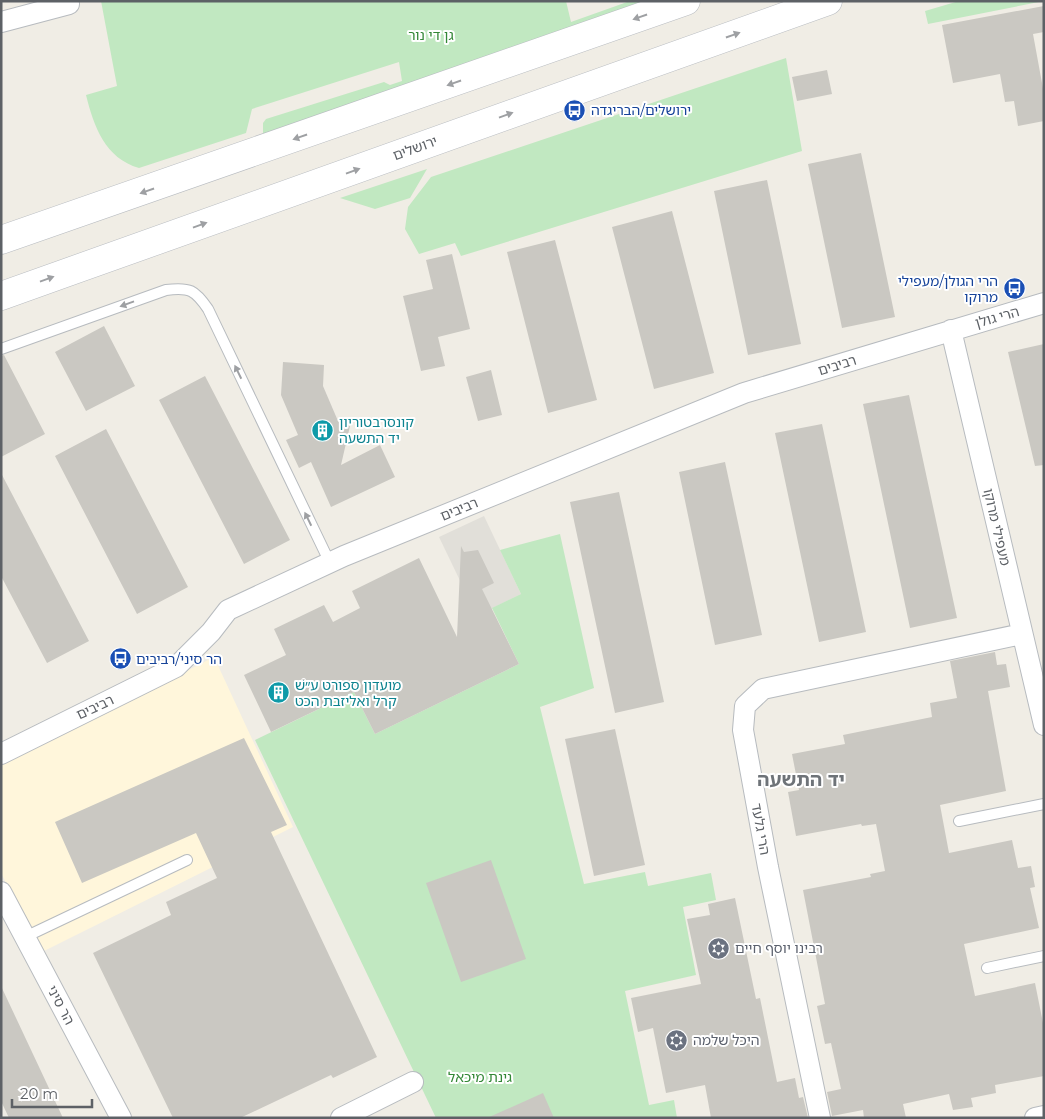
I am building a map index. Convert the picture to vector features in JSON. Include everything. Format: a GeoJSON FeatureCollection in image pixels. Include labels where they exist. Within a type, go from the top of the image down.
{"type":"FeatureCollection","features":[{"type":"Feature","properties":{"kind":"main road"},"geometry":{"type":"LineString","coordinates":[[1,240],[686,1]]}},
{"type":"Feature","properties":{"kind":"main road","name":"ירושלים"},"geometry":{"type":"LineString","coordinates":[[1,296],[417,148],[579,88],[828,1]]}},
{"type":"Feature","properties":{"kind":"street"},"geometry":{"type":"LineString","coordinates":[[1,22],[68,3]]}},
{"type":"Feature","properties":{"kind":"street","name":"הרי גולן"},"geometry":{"type":"LineString","coordinates":[[951,330],[1044,303]]}},
{"type":"Feature","properties":{"kind":"street","name":"רביבים"},"geometry":{"type":"LineString","coordinates":[[1,754],[176,667],[211,632],[228,610],[330,563],[630,438],[744,393],[951,330]]}},
{"type":"Feature","properties":{"kind":"street","name":"מעפילי מרוקו"},"geometry":{"type":"LineString","coordinates":[[951,330],[1044,725]]}},
{"type":"Feature","properties":{"kind":"street","name":"הרי גלעד"},"geometry":{"type":"LineString","coordinates":[[820,1118],[768,868],[743,730],[745,706],[763,689],[1022,634]]}},
{"type":"Feature","properties":{"kind":"street","name":"הר סיני"},"geometry":{"type":"LineString","coordinates":[[1,892],[121,1118]]}},
{"type":"Feature","properties":{"kind":"street"},"geometry":{"type":"LineString","coordinates":[[341,1118],[413,1082]]}},
{"type":"Feature","properties":{"kind":"street"},"geometry":{"type":"LineString","coordinates":[[1035,1118],[1044,1116]]}},
{"type":"Feature","properties":{"kind":"lane"},"geometry":{"type":"LineString","coordinates":[[1,349],[166,290],[182,288],[197,293],[208,309],[330,563]]}},
{"type":"Feature","properties":{"kind":"lane"},"geometry":{"type":"LineString","coordinates":[[959,821],[1044,804]]}},
{"type":"Feature","properties":{"kind":"lane"},"geometry":{"type":"LineString","coordinates":[[25,937],[188,860]]}},
{"type":"Feature","properties":{"kind":"lane"},"geometry":{"type":"LineString","coordinates":[[988,968],[1044,956]]}},
{"type":"Feature","properties":{"kind":"shaded area"},"geometry":{"type":"Polygon","coordinates":[[[484,516],[521,594],[477,616],[439,537],[484,516]]]}},
{"type":"Feature","properties":{"kind":"shaded area"},"geometry":{"type":"Polygon","coordinates":[[[214,657],[293,827],[42,952],[1,873],[1,766],[214,657]]]}},
{"type":"Feature","properties":{"kind":"green space","name":"גן די נור"},"geometry":{"type":"Polygon","coordinates":[[[101,1],[566,1],[571,22],[630,1],[645,1],[263,135],[263,123],[266,119],[384,82],[390,85],[402,81],[399,62],[252,109],[246,133],[139,168],[127,163],[109,149],[97,130],[86,95],[117,86],[101,1]]]}},
{"type":"Feature","properties":{"kind":"green space"},"geometry":{"type":"Polygon","coordinates":[[[959,1],[1044,1],[928,24],[925,11],[959,1]]]}},
{"type":"Feature","properties":{"kind":"green space"},"geometry":{"type":"Polygon","coordinates":[[[786,58],[802,151],[461,256],[455,243],[419,254],[405,229],[408,207],[431,177],[786,58]]]}},
{"type":"Feature","properties":{"kind":"green space"},"geometry":{"type":"Polygon","coordinates":[[[427,169],[410,198],[375,209],[340,198],[427,169]]]}},
{"type":"Feature","properties":{"kind":"green space","name":"גינת מיכאל"},"geometry":{"type":"Polygon","coordinates":[[[560,534],[594,688],[540,707],[584,884],[645,872],[648,886],[711,873],[716,900],[683,907],[696,975],[625,991],[649,1105],[674,1100],[677,1118],[436,1118],[255,740],[354,692],[375,734],[519,664],[492,608],[521,594],[500,550],[560,534]]]}},
{"type":"Feature","properties":{"kind":"building"},"geometry":{"type":"Polygon","coordinates":[[[1044,6],[1044,32],[1033,34],[1044,94],[1044,121],[1018,126],[1014,101],[1005,102],[1000,74],[953,83],[942,25],[1044,6]]]}},
{"type":"Feature","properties":{"kind":"building"},"geometry":{"type":"Polygon","coordinates":[[[827,70],[832,94],[797,101],[792,77],[827,70]]]}},
{"type":"Feature","properties":{"kind":"building"},"geometry":{"type":"Polygon","coordinates":[[[861,153],[895,317],[842,328],[808,164],[861,153]]]}},
{"type":"Feature","properties":{"kind":"building"},"geometry":{"type":"Polygon","coordinates":[[[767,180],[801,344],[748,355],[714,191],[767,180]]]}},
{"type":"Feature","properties":{"kind":"building"},"geometry":{"type":"Polygon","coordinates":[[[672,211],[714,373],[654,389],[612,227],[672,211]]]}},
{"type":"Feature","properties":{"kind":"building"},"geometry":{"type":"Polygon","coordinates":[[[555,240],[597,400],[548,413],[507,252],[555,240]]]}},
{"type":"Feature","properties":{"kind":"building"},"geometry":{"type":"Polygon","coordinates":[[[452,254],[470,329],[438,337],[445,366],[421,371],[403,296],[433,289],[426,260],[452,254]]]}},
{"type":"Feature","properties":{"kind":"building"},"geometry":{"type":"Polygon","coordinates":[[[104,326],[135,386],[86,411],[55,352],[104,326]]]}},
{"type":"Feature","properties":{"kind":"building"},"geometry":{"type":"Polygon","coordinates":[[[1044,344],[1044,465],[1035,466],[1008,352],[1044,344]]]}},
{"type":"Feature","properties":{"kind":"building"},"geometry":{"type":"Polygon","coordinates":[[[4,355],[45,434],[1,457],[1,356],[4,355]]]}},
{"type":"Feature","properties":{"kind":"building","name":"קונסרבטוריון יד התשעה"},"geometry":{"type":"Polygon","coordinates":[[[283,362],[324,365],[323,386],[338,421],[350,426],[341,465],[380,445],[395,477],[331,507],[311,462],[299,468],[286,440],[298,435],[281,395],[283,362]]]}},
{"type":"Feature","properties":{"kind":"building"},"geometry":{"type":"Polygon","coordinates":[[[491,370],[502,415],[478,421],[466,377],[491,370]]]}},
{"type":"Feature","properties":{"kind":"building"},"geometry":{"type":"Polygon","coordinates":[[[205,376],[290,540],[244,564],[159,400],[205,376]]]}},
{"type":"Feature","properties":{"kind":"building"},"geometry":{"type":"Polygon","coordinates":[[[909,395],[957,618],[910,628],[863,404],[909,395]]]}},
{"type":"Feature","properties":{"kind":"building"},"geometry":{"type":"Polygon","coordinates":[[[822,424],[866,632],[819,642],[775,433],[822,424]]]}},
{"type":"Feature","properties":{"kind":"building"},"geometry":{"type":"Polygon","coordinates":[[[106,429],[188,587],[137,614],[55,456],[106,429]]]}},
{"type":"Feature","properties":{"kind":"building"},"geometry":{"type":"Polygon","coordinates":[[[725,462],[762,635],[715,645],[679,472],[725,462]]]}},
{"type":"Feature","properties":{"kind":"building"},"geometry":{"type":"Polygon","coordinates":[[[1,473],[89,641],[47,663],[1,576],[1,473]]]}},
{"type":"Feature","properties":{"kind":"building"},"geometry":{"type":"Polygon","coordinates":[[[619,492],[664,702],[615,713],[570,502],[619,492]]]}},
{"type":"Feature","properties":{"kind":"building"},"geometry":{"type":"Polygon","coordinates":[[[461,546],[464,552],[478,550],[494,583],[482,589],[519,664],[375,734],[354,692],[271,732],[244,675],[286,655],[274,629],[324,605],[333,622],[360,608],[352,591],[419,558],[457,637],[461,546]]]}},
{"type":"Feature","properties":{"kind":"building"},"geometry":{"type":"Polygon","coordinates":[[[995,652],[997,665],[1006,664],[1010,687],[988,691],[1006,791],[940,805],[949,853],[1012,840],[1018,868],[1031,866],[1035,887],[1030,888],[1039,928],[964,944],[975,996],[1035,983],[1044,1028],[1044,1076],[995,1085],[996,1093],[971,1098],[973,1107],[953,1110],[949,1094],[903,1104],[906,1118],[864,1118],[863,1110],[832,1116],[827,1092],[841,1089],[831,1043],[825,1044],[817,1006],[825,1004],[803,890],[871,877],[870,874],[885,871],[876,824],[862,826],[861,824],[796,836],[788,792],[799,790],[792,754],[845,744],[843,735],[932,717],[930,703],[957,698],[950,661],[995,652]]]}},
{"type":"Feature","properties":{"kind":"building"},"geometry":{"type":"Polygon","coordinates":[[[615,729],[645,865],[594,876],[565,739],[615,729]]]}},
{"type":"Feature","properties":{"kind":"building"},"geometry":{"type":"Polygon","coordinates":[[[244,738],[287,825],[271,832],[377,1057],[333,1078],[331,1075],[240,1118],[173,1118],[93,953],[171,915],[166,902],[217,878],[196,833],[82,883],[55,822],[244,738]]]}},
{"type":"Feature","properties":{"kind":"building"},"geometry":{"type":"Polygon","coordinates":[[[491,860],[526,959],[461,982],[426,883],[491,860]]]}},
{"type":"Feature","properties":{"kind":"building"},"geometry":{"type":"Polygon","coordinates":[[[735,898],[756,999],[760,998],[777,1082],[795,1078],[799,1098],[803,1097],[808,1118],[711,1118],[705,1085],[666,1093],[653,1028],[638,1032],[631,998],[701,984],[687,919],[710,915],[708,904],[735,898]]]}},
{"type":"Feature","properties":{"kind":"building"},"geometry":{"type":"Polygon","coordinates":[[[1,986],[63,1118],[9,1118],[1,1101],[1,986]]]}},
{"type":"Feature","properties":{"kind":"building"},"geometry":{"type":"Polygon","coordinates":[[[543,1093],[554,1118],[487,1118],[543,1093]]]}},
{"type":"Feature","properties":{"kind":"place","name":"ירושלים/הבריגדה"},"geometry":{"type":"Point","coordinates":[575,110]}},
{"type":"Feature","properties":{"kind":"place","name":"הרי הגולן/מעפילי מרוקו"},"geometry":{"type":"Point","coordinates":[1014,289]}},
{"type":"Feature","properties":{"kind":"place","name":"קונסרבטוריון יד התשעה"},"geometry":{"type":"Point","coordinates":[323,430]}},
{"type":"Feature","properties":{"kind":"place","name":"הר סיני/רביבים"},"geometry":{"type":"Point","coordinates":[120,659]}},
{"type":"Feature","properties":{"kind":"place","name":"מועדון ספורט ע״שׁ קרל ואליזבת הכט"},"geometry":{"type":"Point","coordinates":[279,693]}},
{"type":"Feature","properties":{"kind":"place","name":"רבינו יוסף חיים"},"geometry":{"type":"Point","coordinates":[719,948]}},
{"type":"Feature","properties":{"kind":"place","name":"היכל שלמה"},"geometry":{"type":"Point","coordinates":[677,1040]}},
{"type":"Feature","properties":{"kind":"district","name":"יד התשעה"},"geometry":{"type":"Point","coordinates":[801,779]}}]}
